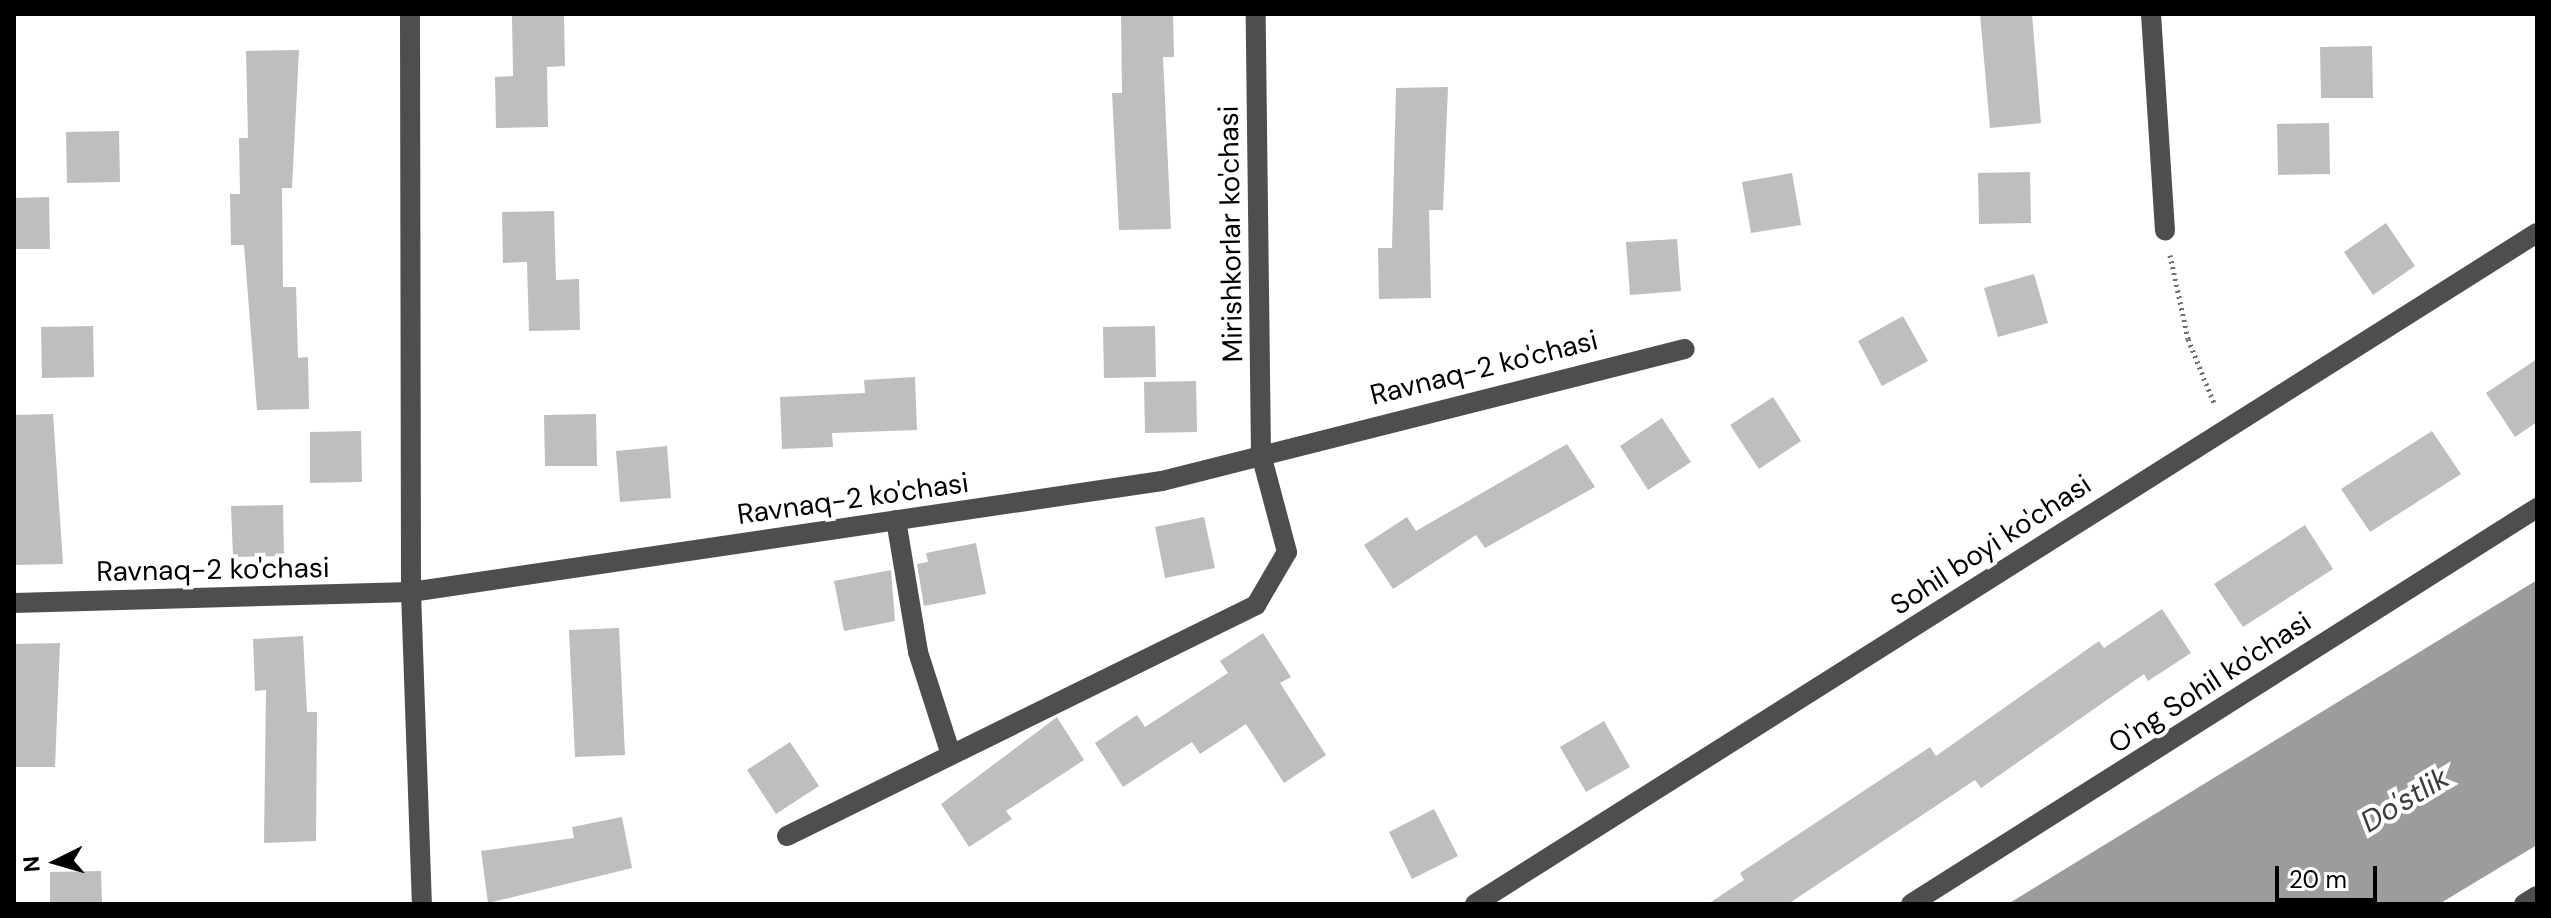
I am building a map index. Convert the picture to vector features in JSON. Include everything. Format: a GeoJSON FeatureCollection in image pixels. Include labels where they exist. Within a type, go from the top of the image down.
{"type":"FeatureCollection","features":[{"type":"Feature","properties":{"kind":"street"},"geometry":{"type":"LineString","coordinates":[[410,14],[411,592],[422,904]]}},
{"type":"Feature","properties":{"kind":"street","name":"Mirishkorlar ko'chasi"},"geometry":{"type":"LineString","coordinates":[[787,836],[1256,605],[1287,552],[1261,454],[1256,14]]}},
{"type":"Feature","properties":{"kind":"street"},"geometry":{"type":"LineString","coordinates":[[2151,14],[2165,231]]}},
{"type":"Feature","properties":{"kind":"street","name":"Sohil boyi ko'chasi"},"geometry":{"type":"LineString","coordinates":[[1475,904],[2537,233]]}},
{"type":"Feature","properties":{"kind":"street","name":"Ravnaq-2 ko'chasi"},"geometry":{"type":"LineString","coordinates":[[14,603],[411,592],[1162,481],[1685,349]]}},
{"type":"Feature","properties":{"kind":"street","name":"O'ng Sohil ko'chasi"},"geometry":{"type":"LineString","coordinates":[[1911,904],[2537,508]]}},
{"type":"Feature","properties":{"kind":"street"},"geometry":{"type":"LineString","coordinates":[[896,520],[918,652],[951,755]]}},
{"type":"Feature","properties":{"kind":"street"},"geometry":{"type":"LineString","coordinates":[[2524,904],[2537,896]]}},
{"type":"Feature","properties":{"kind":"path"},"geometry":{"type":"LineString","coordinates":[[2165,231],[2188,339],[2225,429]]}},
{"type":"Feature","properties":{"kind":"water","name":"Do'stlik"},"geometry":{"type":"Polygon","coordinates":[[[2537,580],[2537,845],[2439,904],[2008,904],[2537,580]]]}},
{"type":"Feature","properties":{"kind":"building"},"geometry":{"type":"Polygon","coordinates":[[[1121,14],[1173,14],[1174,57],[1163,57],[1171,229],[1119,230],[1112,93],[1122,93],[1121,14]]]}},
{"type":"Feature","properties":{"kind":"building"},"geometry":{"type":"Polygon","coordinates":[[[1980,14],[2032,14],[2041,123],[1990,128],[1980,14]]]}},
{"type":"Feature","properties":{"kind":"building"},"geometry":{"type":"Polygon","coordinates":[[[564,15],[565,66],[547,67],[548,127],[496,128],[495,77],[513,76],[512,16],[564,15]]]}},
{"type":"Feature","properties":{"kind":"building"},"geometry":{"type":"Polygon","coordinates":[[[2372,46],[2373,98],[2321,98],[2320,47],[2372,46]]]}},
{"type":"Feature","properties":{"kind":"building"},"geometry":{"type":"Polygon","coordinates":[[[299,50],[292,188],[282,188],[283,287],[296,287],[298,358],[308,357],[309,409],[257,410],[244,245],[231,245],[230,194],[240,194],[239,138],[248,138],[246,51],[299,50]]]}},
{"type":"Feature","properties":{"kind":"building"},"geometry":{"type":"Polygon","coordinates":[[[1448,87],[1443,210],[1429,210],[1431,298],[1379,299],[1378,248],[1392,248],[1396,88],[1448,87]]]}},
{"type":"Feature","properties":{"kind":"building"},"geometry":{"type":"Polygon","coordinates":[[[2329,123],[2330,174],[2278,175],[2277,124],[2329,123]]]}},
{"type":"Feature","properties":{"kind":"building"},"geometry":{"type":"Polygon","coordinates":[[[119,131],[120,182],[67,183],[66,132],[119,131]]]}},
{"type":"Feature","properties":{"kind":"building"},"geometry":{"type":"Polygon","coordinates":[[[2030,172],[2031,223],[1979,224],[1978,173],[2030,172]]]}},
{"type":"Feature","properties":{"kind":"building"},"geometry":{"type":"Polygon","coordinates":[[[1792,173],[1801,225],[1751,233],[1742,182],[1792,173]]]}},
{"type":"Feature","properties":{"kind":"building"},"geometry":{"type":"Polygon","coordinates":[[[49,197],[50,249],[14,249],[14,198],[49,197]]]}},
{"type":"Feature","properties":{"kind":"building"},"geometry":{"type":"Polygon","coordinates":[[[554,211],[556,280],[579,279],[580,330],[529,331],[527,262],[503,263],[502,212],[554,211]]]}},
{"type":"Feature","properties":{"kind":"building"},"geometry":{"type":"Polygon","coordinates":[[[2386,223],[2415,266],[2373,295],[2344,252],[2386,223]]]}},
{"type":"Feature","properties":{"kind":"building"},"geometry":{"type":"Polygon","coordinates":[[[1677,239],[1681,291],[1630,295],[1626,242],[1677,239]]]}},
{"type":"Feature","properties":{"kind":"building"},"geometry":{"type":"Polygon","coordinates":[[[2034,274],[2048,323],[1998,337],[1984,288],[2034,274]]]}},
{"type":"Feature","properties":{"kind":"building"},"geometry":{"type":"Polygon","coordinates":[[[1903,316],[1928,361],[1882,386],[1858,341],[1903,316]]]}},
{"type":"Feature","properties":{"kind":"building"},"geometry":{"type":"Polygon","coordinates":[[[93,326],[94,377],[42,378],[41,327],[93,326]]]}},
{"type":"Feature","properties":{"kind":"building"},"geometry":{"type":"Polygon","coordinates":[[[1155,326],[1156,377],[1104,378],[1103,327],[1155,326]]]}},
{"type":"Feature","properties":{"kind":"building"},"geometry":{"type":"Polygon","coordinates":[[[2537,359],[2537,422],[2515,437],[2486,393],[2537,359]]]}},
{"type":"Feature","properties":{"kind":"building"},"geometry":{"type":"Polygon","coordinates":[[[915,377],[917,430],[832,433],[833,447],[782,449],[780,397],[865,393],[864,380],[915,377]]]}},
{"type":"Feature","properties":{"kind":"building"},"geometry":{"type":"Polygon","coordinates":[[[1196,381],[1197,432],[1145,433],[1144,382],[1196,381]]]}},
{"type":"Feature","properties":{"kind":"building"},"geometry":{"type":"Polygon","coordinates":[[[1773,397],[1801,441],[1759,469],[1730,425],[1773,397]]]}},
{"type":"Feature","properties":{"kind":"building"},"geometry":{"type":"Polygon","coordinates":[[[53,414],[63,564],[14,565],[14,415],[53,414]]]}},
{"type":"Feature","properties":{"kind":"building"},"geometry":{"type":"Polygon","coordinates":[[[596,414],[597,466],[545,466],[544,415],[596,414]]]}},
{"type":"Feature","properties":{"kind":"building"},"geometry":{"type":"Polygon","coordinates":[[[1662,418],[1691,462],[1648,490],[1620,446],[1662,418]]]}},
{"type":"Feature","properties":{"kind":"building"},"geometry":{"type":"Polygon","coordinates":[[[361,431],[362,482],[310,483],[310,432],[361,431]]]}},
{"type":"Feature","properties":{"kind":"building"},"geometry":{"type":"Polygon","coordinates":[[[2432,431],[2461,474],[2370,532],[2341,489],[2432,431]]]}},
{"type":"Feature","properties":{"kind":"building"},"geometry":{"type":"Polygon","coordinates":[[[1567,444],[1595,487],[1485,548],[1476,535],[1393,589],[1364,545],[1407,517],[1416,531],[1567,444]]]}},
{"type":"Feature","properties":{"kind":"building"},"geometry":{"type":"Polygon","coordinates":[[[667,446],[671,498],[620,502],[616,451],[667,446]]]}},
{"type":"Feature","properties":{"kind":"building"},"geometry":{"type":"Polygon","coordinates":[[[283,505],[284,556],[233,557],[231,506],[283,505]]]}},
{"type":"Feature","properties":{"kind":"building"},"geometry":{"type":"Polygon","coordinates":[[[1204,517],[1215,568],[1165,578],[1155,527],[1204,517]]]}},
{"type":"Feature","properties":{"kind":"building"},"geometry":{"type":"Polygon","coordinates":[[[2305,525],[2333,569],[2243,627],[2214,584],[2305,525]]]}},
{"type":"Feature","properties":{"kind":"building"},"geometry":{"type":"Polygon","coordinates":[[[976,543],[986,594],[924,606],[917,564],[928,562],[926,553],[976,543]]]}},
{"type":"Feature","properties":{"kind":"building"},"geometry":{"type":"Polygon","coordinates":[[[891,570],[895,621],[844,631],[834,581],[891,570]]]}},
{"type":"Feature","properties":{"kind":"building"},"geometry":{"type":"Polygon","coordinates":[[[2162,609],[2191,653],[2148,681],[2144,674],[1981,788],[1975,780],[1788,904],[1708,904],[1744,880],[1740,873],[1930,747],[1936,756],[2099,641],[2104,648],[2162,609]]]}},
{"type":"Feature","properties":{"kind":"building"},"geometry":{"type":"Polygon","coordinates":[[[619,628],[625,755],[575,757],[569,630],[619,628]]]}},
{"type":"Feature","properties":{"kind":"building"},"geometry":{"type":"Polygon","coordinates":[[[1263,633],[1291,677],[1280,683],[1326,755],[1284,783],[1246,724],[1200,754],[1192,742],[1123,787],[1095,743],[1137,715],[1145,727],[1228,673],[1220,661],[1263,633]]]}},
{"type":"Feature","properties":{"kind":"building"},"geometry":{"type":"Polygon","coordinates":[[[303,636],[307,712],[317,712],[316,841],[264,843],[266,690],[255,691],[253,639],[303,636]]]}},
{"type":"Feature","properties":{"kind":"building"},"geometry":{"type":"Polygon","coordinates":[[[60,643],[55,767],[14,767],[14,644],[60,643]]]}},
{"type":"Feature","properties":{"kind":"building"},"geometry":{"type":"Polygon","coordinates":[[[1057,717],[1084,760],[1006,811],[1012,819],[969,847],[941,804],[1057,717]]]}},
{"type":"Feature","properties":{"kind":"building"},"geometry":{"type":"Polygon","coordinates":[[[1604,721],[1630,767],[1586,792],[1560,747],[1604,721]]]}},
{"type":"Feature","properties":{"kind":"building"},"geometry":{"type":"Polygon","coordinates":[[[790,742],[819,786],[776,814],[747,770],[790,742]]]}},
{"type":"Feature","properties":{"kind":"building"},"geometry":{"type":"Polygon","coordinates":[[[1434,809],[1458,856],[1412,879],[1389,832],[1434,809]]]}},
{"type":"Feature","properties":{"kind":"building"},"geometry":{"type":"Polygon","coordinates":[[[622,817],[632,868],[488,903],[481,851],[574,838],[572,827],[622,817]]]}},
{"type":"Feature","properties":{"kind":"building"},"geometry":{"type":"Polygon","coordinates":[[[101,871],[102,904],[50,904],[50,872],[101,871]]]}}]}
